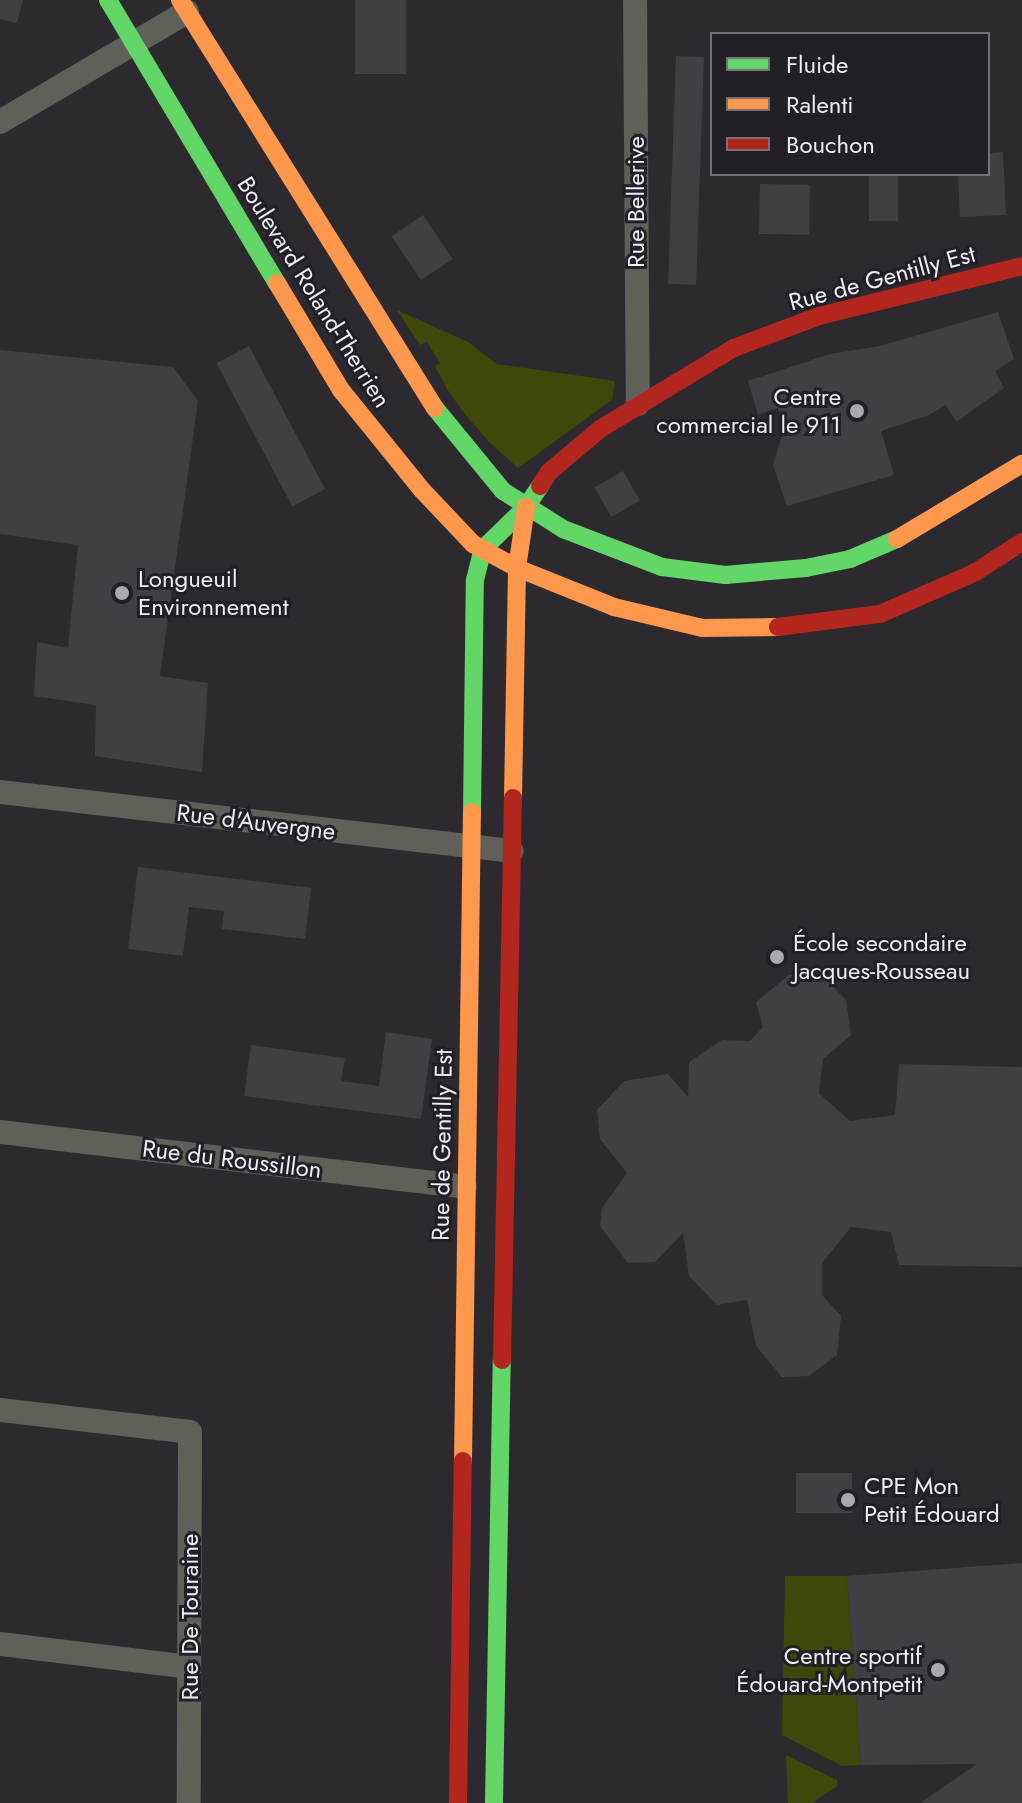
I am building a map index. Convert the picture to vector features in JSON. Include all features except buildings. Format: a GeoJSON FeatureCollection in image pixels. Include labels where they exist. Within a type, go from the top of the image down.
{"type":"FeatureCollection","features":[{"type":"Feature","properties":{"kind":"street","name":"Boulevard Roland-Therrien"},"geometry":{"type":"LineString","coordinates":[[108,0],[341,390],[422,490],[473,544],[517,568],[614,607],[703,628],[791,627],[880,614],[974,573],[1022,542]]}},
{"type":"Feature","properties":{"kind":"street","name":"Rue Bellerive"},"geometry":{"type":"LineString","coordinates":[[635,0],[638,404]]}},
{"type":"Feature","properties":{"kind":"street","name":"Boulevard Roland-Therrien"},"geometry":{"type":"LineString","coordinates":[[183,6],[441,417],[503,491],[526,507],[605,547],[662,567],[725,575],[806,568],[850,559],[901,537],[1022,464]]}},
{"type":"Feature","properties":{"kind":"street"},"geometry":{"type":"LineString","coordinates":[[0,122],[135,42],[183,6]]}},
{"type":"Feature","properties":{"kind":"street","name":"Rue de Gentilly Est"},"geometry":{"type":"LineString","coordinates":[[458,1803],[475,580],[483,549],[526,507],[549,472],[600,429],[734,348],[819,316],[1022,266]]}},
{"type":"Feature","properties":{"kind":"street","name":"Rue de Gentilly Est"},"geometry":{"type":"LineString","coordinates":[[494,1803],[517,568],[526,507]]}},
{"type":"Feature","properties":{"kind":"street","name":"Rue d'Auvergne"},"geometry":{"type":"LineString","coordinates":[[0,792],[512,851]]}},
{"type":"Feature","properties":{"kind":"street","name":"Rue du Roussillon"},"geometry":{"type":"LineString","coordinates":[[0,1132],[465,1187]]}},
{"type":"Feature","properties":{"kind":"street","name":"Rue De Touraine"},"geometry":{"type":"LineString","coordinates":[[0,1410],[190,1432],[189,1803]]}},
{"type":"Feature","properties":{"kind":"street"},"geometry":{"type":"LineString","coordinates":[[0,1644],[189,1667]]}},
{"type":"Feature","properties":{"kind":"green space"},"geometry":{"type":"Polygon","coordinates":[[[397,310],[468,342],[497,364],[615,381],[612,400],[518,468],[489,442],[464,413],[435,366],[440,363],[427,342],[420,345],[397,310]]]}},
{"type":"Feature","properties":{"kind":"green space"},"geometry":{"type":"Polygon","coordinates":[[[785,1576],[847,1576],[861,1765],[842,1766],[782,1735],[785,1576]]]}},
{"type":"Feature","properties":{"kind":"green space"},"geometry":{"type":"Polygon","coordinates":[[[786,1755],[837,1780],[837,1786],[812,1803],[788,1803],[786,1755]]]}},
{"type":"Feature","properties":{"kind":"traffic: fast"},"geometry":{"type":"LineString","coordinates":[[108,0],[277,283]]}},
{"type":"Feature","properties":{"kind":"traffic: fast"},"geometry":{"type":"LineString","coordinates":[[435,408],[503,491],[563,529],[662,567],[725,575],[806,568],[850,559],[897,539]]}},
{"type":"Feature","properties":{"kind":"traffic: fast"},"geometry":{"type":"LineString","coordinates":[[472,812],[475,580],[483,549],[526,507],[540,486]]}},
{"type":"Feature","properties":{"kind":"traffic: fast"},"geometry":{"type":"LineString","coordinates":[[494,1803],[502,1360]]}},
{"type":"Feature","properties":{"kind":"traffic: slow"},"geometry":{"type":"LineString","coordinates":[[180,0],[435,408]]}},
{"type":"Feature","properties":{"kind":"traffic: slow"},"geometry":{"type":"LineString","coordinates":[[277,283],[341,390],[422,490],[473,544],[517,568],[614,607],[703,628],[778,627]]}},
{"type":"Feature","properties":{"kind":"traffic: slow"},"geometry":{"type":"LineString","coordinates":[[897,539],[1022,464]]}},
{"type":"Feature","properties":{"kind":"traffic: slow"},"geometry":{"type":"LineString","coordinates":[[513,798],[517,568],[526,507]]}},
{"type":"Feature","properties":{"kind":"traffic: slow"},"geometry":{"type":"LineString","coordinates":[[463,1461],[472,812]]}},
{"type":"Feature","properties":{"kind":"traffic: jam"},"geometry":{"type":"LineString","coordinates":[[540,486],[549,472],[600,429],[734,348],[819,316],[1022,266]]}},
{"type":"Feature","properties":{"kind":"traffic: jam"},"geometry":{"type":"LineString","coordinates":[[778,627],[880,614],[974,573],[1022,542]]}},
{"type":"Feature","properties":{"kind":"traffic: jam"},"geometry":{"type":"LineString","coordinates":[[502,1360],[513,798]]}},
{"type":"Feature","properties":{"kind":"traffic: jam"},"geometry":{"type":"LineString","coordinates":[[458,1803],[463,1461]]}},
{"type":"Feature","properties":{"kind":"place","name":"Centre commercial le 911"},"geometry":{"type":"Point","coordinates":[857,411]}},
{"type":"Feature","properties":{"kind":"place","name":"Longueuil Environnement"},"geometry":{"type":"Point","coordinates":[122,593]}},
{"type":"Feature","properties":{"kind":"place","name":"École secondaire Jacques-Rousseau"},"geometry":{"type":"Point","coordinates":[777,957]}},
{"type":"Feature","properties":{"kind":"place","name":"CPE Mon Petit Édouard"},"geometry":{"type":"Point","coordinates":[848,1500]}},
{"type":"Feature","properties":{"kind":"place","name":"Centre sportif Édouard-Montpetit"},"geometry":{"type":"Point","coordinates":[938,1670]}}]}
